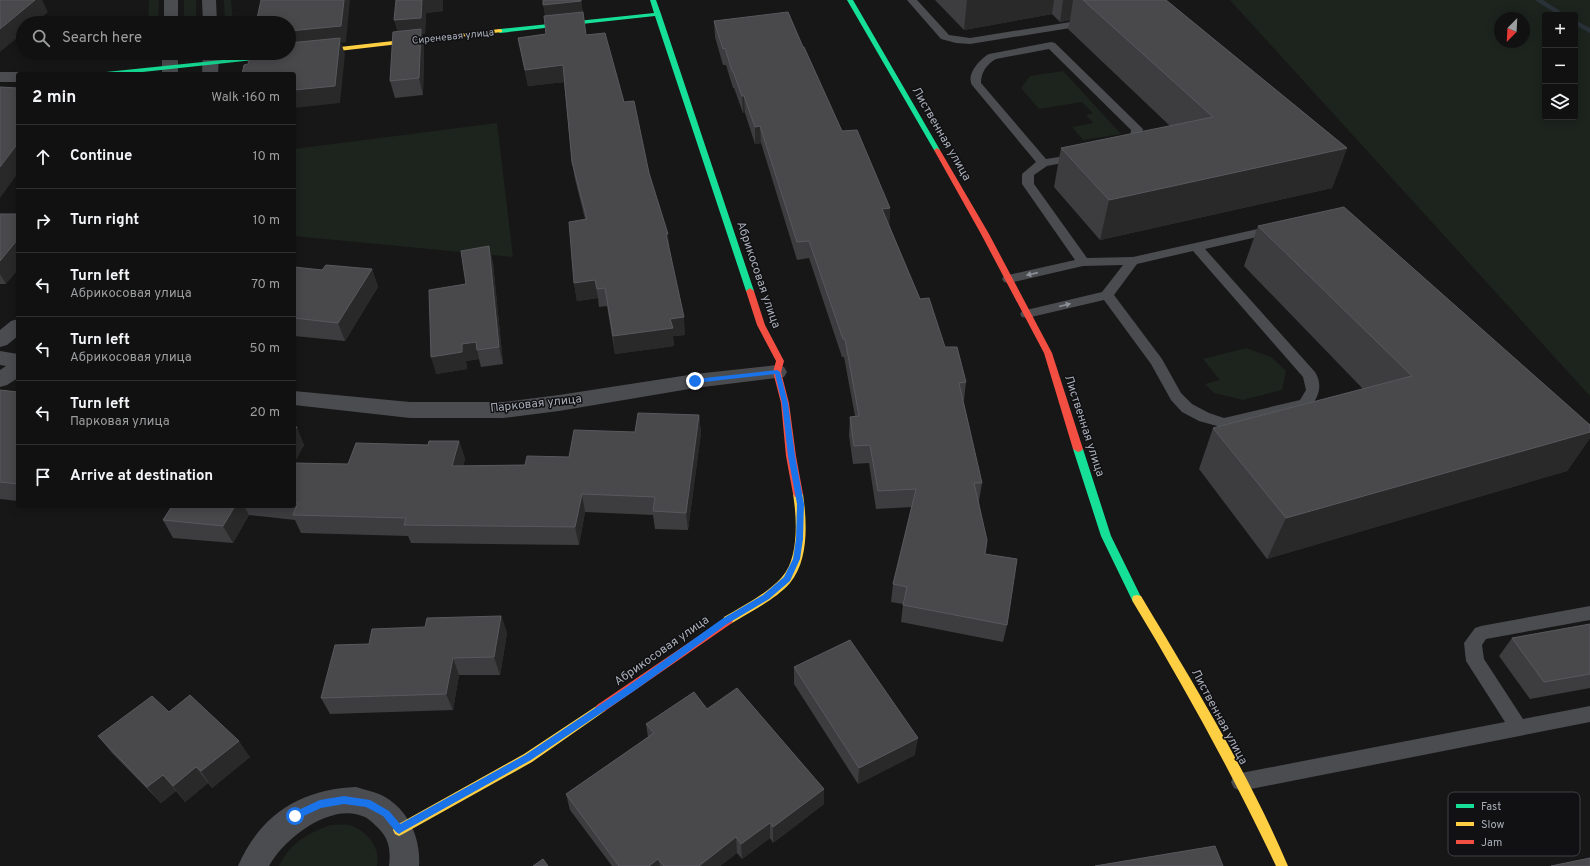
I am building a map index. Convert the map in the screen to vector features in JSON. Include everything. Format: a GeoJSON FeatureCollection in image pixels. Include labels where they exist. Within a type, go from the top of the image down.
{"type":"FeatureCollection","features":[{"type":"Feature","properties":{"kind":"street"},"geometry":{"type":"LineString","coordinates":[[170,16],[171,0]]}},
{"type":"Feature","properties":{"kind":"street"},"geometry":{"type":"LineString","coordinates":[[209,0],[210,16]]}},
{"type":"Feature","properties":{"kind":"street","name":"Абрикосовая улица"},"geometry":{"type":"LineString","coordinates":[[399,830],[528,758],[725,622],[766,597],[787,579],[797,559],[800,539],[800,504],[791,456],[785,403],[777,372],[780,361],[760,325],[653,0]]}},
{"type":"Feature","properties":{"kind":"street","name":"Лиственная улица"},"geometry":{"type":"LineString","coordinates":[[850,0],[985,234],[1048,353],[1106,536],[1134,594],[1185,678],[1266,830],[1282,866]]}},
{"type":"Feature","properties":{"kind":"street","name":"Сиреневая улица"},"geometry":{"type":"LineString","coordinates":[[307,53],[658,14]]}},
{"type":"Feature","properties":{"kind":"street"},"geometry":{"type":"LineString","coordinates":[[120,72],[170,65],[243,60]]}},
{"type":"Feature","properties":{"kind":"street"},"geometry":{"type":"LineString","coordinates":[[0,77],[16,77]]}},
{"type":"Feature","properties":{"kind":"street"},"geometry":{"type":"LineString","coordinates":[[0,340],[16,328]]}},
{"type":"Feature","properties":{"kind":"street"},"geometry":{"type":"LineString","coordinates":[[0,358],[16,361]]}},
{"type":"Feature","properties":{"kind":"street"},"geometry":{"type":"LineString","coordinates":[[0,380],[16,369]]}},
{"type":"Feature","properties":{"kind":"street","name":"Парковая улица"},"geometry":{"type":"LineString","coordinates":[[296,398],[410,410],[503,410],[559,403],[695,381],[777,372]]}},
{"type":"Feature","properties":{"kind":"street"},"geometry":{"type":"LineString","coordinates":[[253,866],[257,855],[274,833],[295,816],[320,804],[344,800],[368,803],[386,814],[399,830],[404,842],[404,866]]}},
{"type":"Feature","properties":{"kind":"lane"},"geometry":{"type":"LineString","coordinates":[[912,0],[945,37],[956,40],[970,41],[1101,20]]}},
{"type":"Feature","properties":{"kind":"lane"},"geometry":{"type":"LineString","coordinates":[[1043,163],[976,83],[976,75],[985,61],[994,56],[1051,45],[1137,129],[1135,140],[1124,148],[1116,150]]}},
{"type":"Feature","properties":{"kind":"lane"},"geometry":{"type":"LineString","coordinates":[[1083,262],[1028,184],[1028,174],[1043,163],[1087,155]]}},
{"type":"Feature","properties":{"kind":"lane"},"geometry":{"type":"LineString","coordinates":[[1009,279],[1083,262],[1133,261],[1284,227]]}},
{"type":"Feature","properties":{"kind":"lane"},"geometry":{"type":"LineString","coordinates":[[1106,295],[1158,362],[1176,396],[1187,408],[1204,417],[1224,423],[1305,404],[1312,394],[1313,385],[1310,375],[1196,247]]}},
{"type":"Feature","properties":{"kind":"lane"},"geometry":{"type":"LineString","coordinates":[[1027,314],[1106,295],[1133,261]]}},
{"type":"Feature","properties":{"kind":"lane"},"geometry":{"type":"LineString","coordinates":[[1520,728],[1475,661],[1473,643],[1481,633],[1590,613]]}},
{"type":"Feature","properties":{"kind":"lane"},"geometry":{"type":"LineString","coordinates":[[1240,782],[1590,714]]}},
{"type":"Feature","properties":{"kind":"shaded area"},"geometry":{"type":"Polygon","coordinates":[[[149,0],[159,0],[158,16],[148,16],[149,0]]]}},
{"type":"Feature","properties":{"kind":"shaded area"},"geometry":{"type":"Polygon","coordinates":[[[184,0],[196,0],[196,16],[184,16],[184,0]]]}},
{"type":"Feature","properties":{"kind":"shaded area"},"geometry":{"type":"Polygon","coordinates":[[[224,0],[231,0],[232,16],[225,16],[224,0]]]}},
{"type":"Feature","properties":{"kind":"shaded area"},"geometry":{"type":"Polygon","coordinates":[[[1230,0],[1590,0],[1590,396],[1230,0]]]}},
{"type":"Feature","properties":{"kind":"shaded area"},"geometry":{"type":"Polygon","coordinates":[[[1063,71],[1121,134],[1083,140],[1072,127],[1093,123],[1086,115],[1093,113],[1082,102],[1039,109],[1021,88],[1030,76],[1063,71]]]}},
{"type":"Feature","properties":{"kind":"shaded area"},"geometry":{"type":"Polygon","coordinates":[[[497,123],[513,257],[296,236],[296,149],[497,123]]]}},
{"type":"Feature","properties":{"kind":"shaded area"},"geometry":{"type":"Polygon","coordinates":[[[1246,348],[1271,357],[1286,371],[1282,390],[1243,400],[1214,393],[1205,384],[1220,380],[1203,359],[1246,348]]]}},
{"type":"Feature","properties":{"kind":"shaded area"},"geometry":{"type":"Polygon","coordinates":[[[330,825],[349,825],[355,827],[366,835],[371,840],[377,852],[377,866],[279,866],[288,851],[300,840],[330,825]]]}},
{"type":"Feature","properties":{"kind":"building"},"geometry":{"type":"Polygon","coordinates":[[[0,0],[35,0],[0,29],[0,0]]]}},
{"type":"Feature","properties":{"kind":"building"},"geometry":{"type":"Polygon","coordinates":[[[261,0],[344,0],[341,26],[296,30],[296,16],[258,16],[261,0]]]}},
{"type":"Feature","properties":{"kind":"building"},"geometry":{"type":"Polygon","coordinates":[[[396,0],[422,0],[421,18],[394,20],[396,0]]]}},
{"type":"Feature","properties":{"kind":"building"},"geometry":{"type":"Polygon","coordinates":[[[543,0],[581,0],[581,1],[543,5],[543,0]]]}},
{"type":"Feature","properties":{"kind":"building"},"geometry":{"type":"Polygon","coordinates":[[[1083,0],[1166,0],[1347,148],[1109,200],[1061,148],[1213,117],[1083,0]]]}},
{"type":"Feature","properties":{"kind":"building"},"geometry":{"type":"Polygon","coordinates":[[[583,12],[586,35],[605,33],[624,102],[634,101],[649,173],[668,234],[666,234],[684,317],[670,319],[673,328],[613,336],[605,288],[597,289],[595,280],[574,283],[569,222],[587,219],[572,162],[563,65],[525,70],[518,38],[546,34],[544,16],[583,12]]]}},
{"type":"Feature","properties":{"kind":"building"},"geometry":{"type":"Polygon","coordinates":[[[788,12],[842,131],[857,130],[890,208],[882,209],[920,299],[929,298],[945,347],[957,347],[966,382],[959,383],[982,483],[974,483],[987,540],[985,554],[1017,559],[1007,625],[903,605],[907,587],[893,584],[916,489],[878,491],[870,445],[854,446],[850,417],[859,416],[845,339],[843,339],[809,241],[797,242],[760,126],[755,127],[744,96],[742,96],[732,71],[725,48],[723,49],[714,21],[788,12]]]}},
{"type":"Feature","properties":{"kind":"building"},"geometry":{"type":"Polygon","coordinates":[[[421,29],[419,78],[390,81],[393,32],[421,29]]]}},
{"type":"Feature","properties":{"kind":"building"},"geometry":{"type":"Polygon","coordinates":[[[340,38],[335,86],[296,90],[296,72],[242,72],[244,65],[248,64],[249,60],[296,60],[296,42],[340,38]]]}},
{"type":"Feature","properties":{"kind":"building"},"geometry":{"type":"Polygon","coordinates":[[[0,87],[16,88],[16,146],[0,167],[0,87]]]}},
{"type":"Feature","properties":{"kind":"building"},"geometry":{"type":"Polygon","coordinates":[[[1344,207],[1590,425],[1590,432],[1286,518],[1213,428],[1412,376],[1258,226],[1344,207]]]}},
{"type":"Feature","properties":{"kind":"building"},"geometry":{"type":"Polygon","coordinates":[[[0,214],[16,214],[16,241],[0,261],[0,214]]]}},
{"type":"Feature","properties":{"kind":"building"},"geometry":{"type":"Polygon","coordinates":[[[489,246],[499,347],[477,350],[476,342],[462,344],[462,352],[431,357],[429,290],[466,284],[461,251],[489,246]]]}},
{"type":"Feature","properties":{"kind":"building"},"geometry":{"type":"Polygon","coordinates":[[[326,265],[372,269],[338,323],[296,318],[296,267],[322,270],[326,265]]]}},
{"type":"Feature","properties":{"kind":"building"},"geometry":{"type":"Polygon","coordinates":[[[0,390],[16,392],[16,484],[0,482],[0,390]]]}},
{"type":"Feature","properties":{"kind":"building"},"geometry":{"type":"Polygon","coordinates":[[[638,413],[699,415],[686,513],[653,511],[655,497],[582,494],[575,527],[404,525],[406,518],[293,515],[298,503],[296,503],[296,463],[348,464],[356,443],[428,445],[429,441],[459,441],[452,466],[525,465],[527,456],[569,457],[574,430],[635,432],[638,413]]]}},
{"type":"Feature","properties":{"kind":"building"},"geometry":{"type":"Polygon","coordinates":[[[171,508],[234,508],[223,526],[163,520],[171,508]]]}},
{"type":"Feature","properties":{"kind":"building"},"geometry":{"type":"Polygon","coordinates":[[[501,616],[494,657],[453,658],[446,694],[321,698],[335,645],[369,644],[372,629],[425,627],[427,618],[501,616]]]}},
{"type":"Feature","properties":{"kind":"building"},"geometry":{"type":"Polygon","coordinates":[[[1590,624],[1590,674],[1544,682],[1512,638],[1590,624]]]}},
{"type":"Feature","properties":{"kind":"building"},"geometry":{"type":"Polygon","coordinates":[[[850,640],[918,738],[859,768],[794,667],[850,640]]]}},
{"type":"Feature","properties":{"kind":"building"},"geometry":{"type":"Polygon","coordinates":[[[737,688],[824,789],[773,827],[770,823],[741,844],[736,837],[699,866],[664,866],[658,859],[649,866],[619,866],[566,794],[654,733],[646,724],[694,692],[707,709],[737,688]]]}},
{"type":"Feature","properties":{"kind":"building"},"geometry":{"type":"Polygon","coordinates":[[[190,695],[239,741],[201,771],[196,767],[173,786],[163,775],[147,787],[98,736],[152,696],[169,712],[190,695]]]}},
{"type":"Feature","properties":{"kind":"building"},"geometry":{"type":"Polygon","coordinates":[[[1215,846],[1223,866],[1095,866],[1215,846]]]}},
{"type":"Feature","properties":{"kind":"building"},"geometry":{"type":"Polygon","coordinates":[[[1590,858],[1590,866],[1551,866],[1590,858]]]}},
{"type":"Feature","properties":{"kind":"building"},"geometry":{"type":"Polygon","coordinates":[[[543,859],[548,866],[533,866],[543,859]]]}},
{"type":"Feature","properties":{"kind":"waterway"},"geometry":{"type":"LineString","coordinates":[[1538,0],[1558,12]]}},
{"type":"Feature","properties":{"kind":"waterway"},"geometry":{"type":"LineString","coordinates":[[1578,24],[1590,31]]}},
{"type":"Feature","properties":{"kind":"traffic: fast"},"geometry":{"type":"LineString","coordinates":[[653,0],[750,291]]}},
{"type":"Feature","properties":{"kind":"traffic: fast"},"geometry":{"type":"LineString","coordinates":[[850,0],[937,150]]}},
{"type":"Feature","properties":{"kind":"traffic: fast"},"geometry":{"type":"LineString","coordinates":[[500,31],[658,14]]}},
{"type":"Feature","properties":{"kind":"traffic: fast"},"geometry":{"type":"LineString","coordinates":[[125,72],[241,60]]}},
{"type":"Feature","properties":{"kind":"traffic: fast"},"geometry":{"type":"LineString","coordinates":[[1078,449],[1106,536],[1137,599]]}},
{"type":"Feature","properties":{"kind":"traffic: slow"},"geometry":{"type":"LineString","coordinates":[[313,52],[500,31]]}},
{"type":"Feature","properties":{"kind":"traffic: slow"},"geometry":{"type":"LineString","coordinates":[[728,620],[773,592],[792,572],[796,562],[800,539],[798,494]]}},
{"type":"Feature","properties":{"kind":"traffic: slow"},"geometry":{"type":"LineString","coordinates":[[1137,599],[1176,664],[1232,764],[1282,866]]}},
{"type":"Feature","properties":{"kind":"traffic: slow"},"geometry":{"type":"LineString","coordinates":[[399,830],[528,758],[601,708]]}},
{"type":"Feature","properties":{"kind":"traffic: jam"},"geometry":{"type":"LineString","coordinates":[[937,150],[985,234],[1048,353],[1078,449]]}},
{"type":"Feature","properties":{"kind":"traffic: jam"},"geometry":{"type":"LineString","coordinates":[[750,291],[761,325],[780,361],[777,372],[785,403],[791,456],[798,494]]}},
{"type":"Feature","properties":{"kind":"traffic: jam"},"geometry":{"type":"LineString","coordinates":[[601,708],[728,620]]}},
{"type":"Feature","properties":{"kind":"route"},"geometry":{"type":"LineString","coordinates":[[295,816],[320,804],[344,800],[368,803],[386,814],[399,830],[528,758],[725,622],[766,597],[787,579],[797,559],[800,539],[800,504],[791,456],[785,403],[777,372],[695,381]]}}]}
